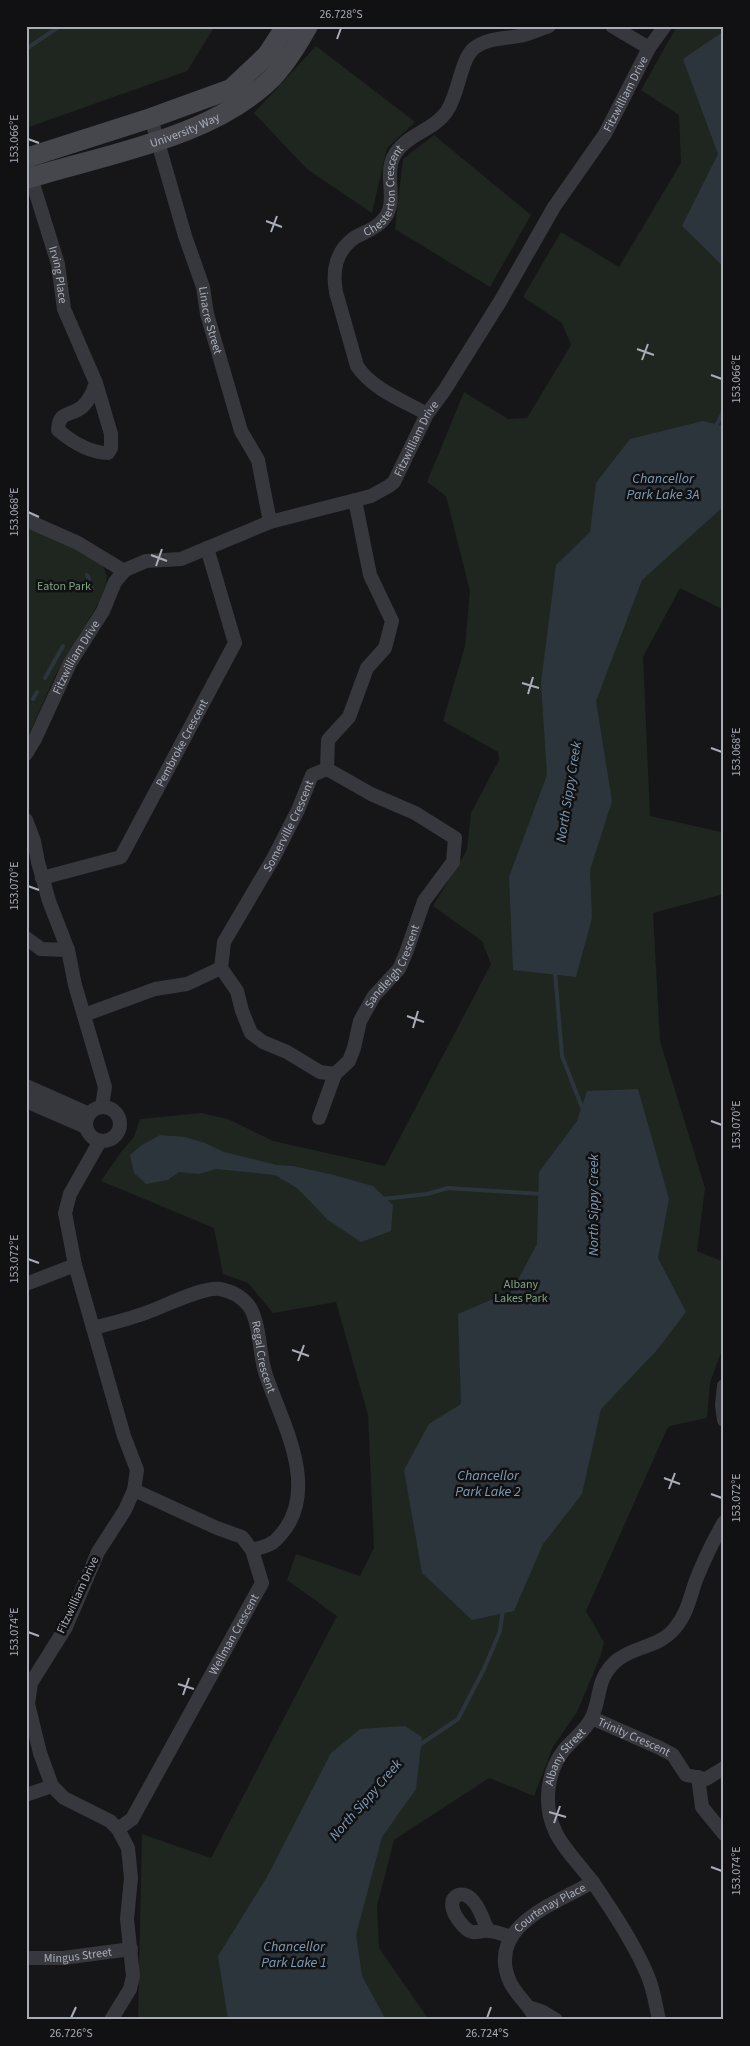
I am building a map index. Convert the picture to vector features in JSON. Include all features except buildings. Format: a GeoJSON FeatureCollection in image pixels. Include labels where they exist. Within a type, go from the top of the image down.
{"type":"FeatureCollection","features":[{"type":"Feature","properties":{"kind":"street","name":"University Way"},"geometry":{"type":"LineString","coordinates":[[26,158],[151,118],[231,89],[267,55],[286,26]]}},
{"type":"Feature","properties":{"kind":"street","name":"University Way"},"geometry":{"type":"LineString","coordinates":[[28,173],[159,141],[194,128],[250,96],[274,77],[308,26]]}},
{"type":"Feature","properties":{"kind":"street","name":"Chesterton Crescent"},"geometry":{"type":"LineString","coordinates":[[427,414],[371,382],[357,366],[334,279],[335,266],[339,254],[346,245],[384,220],[390,204],[393,157],[408,142],[439,121],[447,111],[459,85],[464,64],[473,50],[492,40],[525,35],[549,26]]}},
{"type":"Feature","properties":{"kind":"street"},"geometry":{"type":"LineString","coordinates":[[612,26],[649,48]]}},
{"type":"Feature","properties":{"kind":"street","name":"Fitzwilliam Drive"},"geometry":{"type":"LineString","coordinates":[[26,754],[35,739],[70,663],[103,611],[120,575],[142,562],[181,559],[270,522],[371,496],[394,482],[427,414],[444,391],[501,300],[554,207],[605,134],[649,48],[665,26]]}},
{"type":"Feature","properties":{"kind":"street","name":"Linacre Street"},"geometry":{"type":"LineString","coordinates":[[151,118],[185,236],[203,287],[207,314],[241,431],[258,460],[270,522]]}},
{"type":"Feature","properties":{"kind":"street","name":"Irving Place"},"geometry":{"type":"LineString","coordinates":[[28,173],[58,264],[64,309],[96,383],[111,434],[111,448],[108,454],[99,453],[68,439],[58,430],[58,423],[62,416],[81,408],[91,396],[96,383]]}},
{"type":"Feature","properties":{"kind":"street","name":"Somerville Crescent"},"geometry":{"type":"LineString","coordinates":[[221,968],[224,942],[282,841],[298,810],[312,775],[327,769],[328,740],[349,717],[367,668],[385,648],[392,621],[370,575],[355,500]]}},
{"type":"Feature","properties":{"kind":"street"},"geometry":{"type":"LineString","coordinates":[[26,520],[78,543],[102,559],[120,575]]}},
{"type":"Feature","properties":{"kind":"street","name":"Pembroke Crescent"},"geometry":{"type":"LineString","coordinates":[[42,878],[121,857],[235,643],[207,548]]}},
{"type":"Feature","properties":{"kind":"street","name":"Sandleigh Crescent"},"geometry":{"type":"LineString","coordinates":[[327,769],[371,794],[415,813],[454,838],[453,862],[424,901],[399,969],[374,996],[360,1021],[349,1061],[335,1074]]}},
{"type":"Feature","properties":{"kind":"street"},"geometry":{"type":"LineString","coordinates":[[26,820],[34,841],[42,878],[66,945],[105,1087],[102,1106]]}},
{"type":"Feature","properties":{"kind":"street"},"geometry":{"type":"LineString","coordinates":[[29,940],[41,950],[66,945]]}},
{"type":"Feature","properties":{"kind":"street"},"geometry":{"type":"LineString","coordinates":[[84,1015],[155,989],[187,984],[221,968],[237,991],[242,1011],[251,1033],[263,1042],[287,1052],[320,1072],[335,1074],[319,1118]]}},
{"type":"Feature","properties":{"kind":"street"},"geometry":{"type":"LineString","coordinates":[[26,1086],[88,1121]]}},
{"type":"Feature","properties":{"kind":"street"},"geometry":{"type":"LineString","coordinates":[[26,1101],[88,1121]]}},
{"type":"Feature","properties":{"kind":"street"},"geometry":{"type":"LineString","coordinates":[[102,1106],[110,1108],[117,1113],[121,1125],[116,1136],[111,1140],[100,1141],[92,1138],[88,1121],[93,1109],[102,1106]]}},
{"type":"Feature","properties":{"kind":"street","name":"Fitzwilliam Drive"},"geometry":{"type":"LineString","coordinates":[[52,1786],[29,1714],[27,1694],[36,1672],[66,1626],[98,1552],[125,1510],[134,1490],[137,1470],[124,1436],[93,1328],[76,1265],[65,1213],[70,1194],[100,1141]]}},
{"type":"Feature","properties":{"kind":"street"},"geometry":{"type":"LineString","coordinates":[[26,1284],[76,1265]]}},
{"type":"Feature","properties":{"kind":"street","name":"Regal Crescent"},"geometry":{"type":"LineString","coordinates":[[93,1328],[146,1313],[203,1290],[218,1289],[237,1295],[248,1304],[254,1315],[260,1353],[266,1374],[289,1435],[298,1484],[296,1504],[288,1524],[279,1537],[271,1544],[252,1550]]}},
{"type":"Feature","properties":{"kind":"street"},"geometry":{"type":"LineString","coordinates":[[724,1386],[722,1405],[724,1420]]}},
{"type":"Feature","properties":{"kind":"street"},"geometry":{"type":"LineString","coordinates":[[134,1490],[217,1528],[242,1537],[252,1550]]}},
{"type":"Feature","properties":{"kind":"street","name":"Albany Street"},"geometry":{"type":"LineString","coordinates":[[659,2020],[646,1973],[593,1882],[555,1831],[550,1814],[548,1796],[557,1762],[564,1750],[592,1718],[599,1686],[613,1664],[619,1659],[653,1645],[666,1637],[681,1620],[706,1556],[724,1522]]}},
{"type":"Feature","properties":{"kind":"street","name":"Wellman Crescent"},"geometry":{"type":"LineString","coordinates":[[118,1829],[132,1819],[262,1583],[252,1550]]}},
{"type":"Feature","properties":{"kind":"street","name":"Trinity Crescent"},"geometry":{"type":"LineString","coordinates":[[592,1718],[673,1755],[686,1774],[698,1777]]}},
{"type":"Feature","properties":{"kind":"street"},"geometry":{"type":"LineString","coordinates":[[724,1768],[706,1779],[698,1777],[702,1807],[724,1834]]}},
{"type":"Feature","properties":{"kind":"street"},"geometry":{"type":"LineString","coordinates":[[26,1795],[52,1786],[64,1798],[110,1820],[118,1829],[128,1848],[131,1878],[127,1919],[133,1970],[130,1989],[111,2020]]}},
{"type":"Feature","properties":{"kind":"street","name":"Courtenay Place"},"geometry":{"type":"LineString","coordinates":[[556,2020],[543,2012],[533,2014],[516,1994],[505,1968],[506,1951],[511,1937],[520,1924],[534,1914],[593,1882]]}},
{"type":"Feature","properties":{"kind":"street","name":"Courtenay Place"},"geometry":{"type":"LineString","coordinates":[[488,1930],[511,1937]]}},
{"type":"Feature","properties":{"kind":"street","name":"Mingus Street"},"geometry":{"type":"LineString","coordinates":[[26,1958],[63,1958],[131,1949]]}},
{"type":"Feature","properties":{"kind":"green space"},"geometry":{"type":"Polygon","coordinates":[[[26,26],[215,26],[187,71],[26,128],[26,26]]]}},
{"type":"Feature","properties":{"kind":"green space","name":"Albany Lakes Park"},"geometry":{"type":"Polygon","coordinates":[[[678,26],[724,26],[724,610],[680,588],[643,657],[650,816],[721,832],[724,836],[724,894],[653,913],[660,1041],[705,1188],[697,1251],[724,1262],[724,1344],[710,1383],[707,1418],[670,1426],[667,1429],[586,1611],[604,1642],[601,1655],[577,1712],[553,1747],[534,1796],[489,1778],[394,1840],[377,1906],[379,1948],[429,2020],[138,2020],[142,1834],[211,1858],[337,1616],[287,1580],[296,1554],[360,1576],[374,1548],[368,1415],[336,1302],[273,1313],[248,1283],[223,1274],[214,1228],[101,1181],[134,1137],[140,1119],[201,1113],[228,1119],[273,1141],[385,1166],[491,964],[482,941],[433,906],[467,850],[471,813],[499,760],[498,752],[443,721],[465,646],[470,591],[446,496],[427,482],[464,392],[508,419],[527,418],[571,345],[562,323],[523,297],[561,232],[619,267],[681,163],[679,115],[641,90],[678,26]]]}},
{"type":"Feature","properties":{"kind":"green space"},"geometry":{"type":"Polygon","coordinates":[[[316,46],[415,122],[387,148],[372,213],[307,169],[254,113],[316,46]]]}},
{"type":"Feature","properties":{"kind":"green space"},"geometry":{"type":"Polygon","coordinates":[[[434,135],[531,215],[490,287],[395,229],[403,159],[434,135]]]}},
{"type":"Feature","properties":{"kind":"green space","name":"Eaton Park"},"geometry":{"type":"Polygon","coordinates":[[[26,527],[67,544],[95,560],[103,566],[107,576],[106,585],[98,604],[55,676],[26,741],[26,527]]]}},
{"type":"Feature","properties":{"kind":"water"},"geometry":{"type":"Polygon","coordinates":[[[724,31],[724,267],[682,226],[718,154],[683,59],[724,31]]]}},
{"type":"Feature","properties":{"kind":"water","name":"Chancellor Park Lake 3A"},"geometry":{"type":"Polygon","coordinates":[[[703,421],[724,426],[724,506],[642,580],[596,701],[612,801],[590,870],[592,918],[576,977],[513,970],[509,877],[547,775],[541,683],[556,565],[590,532],[596,483],[630,439],[703,421]]]}},
{"type":"Feature","properties":{"kind":"water","name":"Chancellor Park Lake 2"},"geometry":{"type":"Polygon","coordinates":[[[638,1089],[669,1199],[658,1258],[686,1312],[657,1350],[601,1409],[582,1494],[543,1544],[514,1611],[472,1620],[422,1573],[404,1470],[429,1424],[461,1404],[458,1314],[512,1291],[537,1244],[539,1172],[577,1121],[587,1091],[638,1089]]]}},
{"type":"Feature","properties":{"kind":"water"},"geometry":{"type":"Polygon","coordinates":[[[160,1135],[185,1137],[205,1143],[224,1152],[277,1165],[293,1166],[330,1174],[373,1186],[393,1205],[391,1231],[361,1242],[328,1220],[297,1188],[275,1175],[216,1169],[199,1174],[179,1172],[168,1180],[146,1184],[134,1173],[130,1155],[142,1145],[160,1135]]]}},
{"type":"Feature","properties":{"kind":"water","name":"Chancellor Park Lake 1"},"geometry":{"type":"Polygon","coordinates":[[[405,1726],[422,1737],[416,1789],[382,1837],[356,1935],[362,1976],[386,2020],[228,2020],[218,1956],[267,1877],[331,1753],[360,1729],[405,1726]]]}},
{"type":"Feature","properties":{"kind":"waterway"},"geometry":{"type":"LineString","coordinates":[[26,49],[60,26]]}},
{"type":"Feature","properties":{"kind":"waterway","name":"North Sippy Creek"},"geometry":{"type":"LineString","coordinates":[[715,428],[724,410]]}},
{"type":"Feature","properties":{"kind":"waterway"},"geometry":{"type":"LineString","coordinates":[[87,575],[89,579]]}},
{"type":"Feature","properties":{"kind":"waterway"},"geometry":{"type":"LineString","coordinates":[[90,584],[92,589]]}},
{"type":"Feature","properties":{"kind":"waterway"},"geometry":{"type":"LineString","coordinates":[[45,678],[63,646]]}},
{"type":"Feature","properties":{"kind":"waterway"},"geometry":{"type":"LineString","coordinates":[[33,699],[37,692]]}},
{"type":"Feature","properties":{"kind":"waterway","name":"North Sippy Creek"},"geometry":{"type":"LineString","coordinates":[[555,971],[562,1056],[583,1110]]}},
{"type":"Feature","properties":{"kind":"waterway"},"geometry":{"type":"LineString","coordinates":[[383,1199],[427,1194],[448,1188],[542,1194]]}},
{"type":"Feature","properties":{"kind":"waterway","name":"North Sippy Creek"},"geometry":{"type":"LineString","coordinates":[[418,1746],[458,1719],[484,1669],[500,1631],[503,1609]]}}]}
